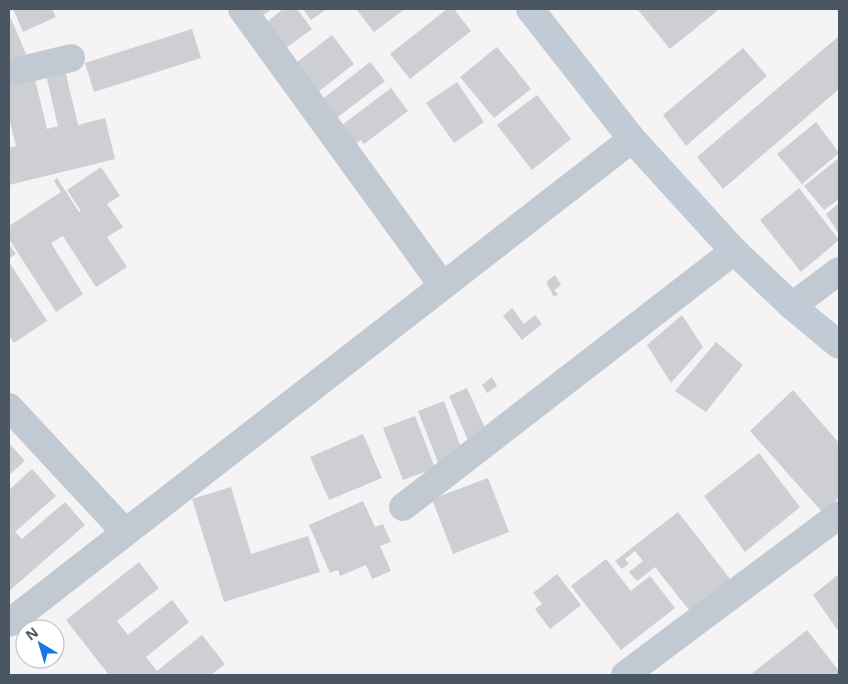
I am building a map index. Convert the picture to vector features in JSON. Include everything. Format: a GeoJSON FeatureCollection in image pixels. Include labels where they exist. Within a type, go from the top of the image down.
{"type":"FeatureCollection","features":[{"type":"Feature","properties":{"kind":"street"},"geometry":{"type":"LineString","coordinates":[[242,9],[443,286]]}},
{"type":"Feature","properties":{"kind":"street"},"geometry":{"type":"LineString","coordinates":[[530,9],[632,139],[734,251],[792,306],[839,345]]}},
{"type":"Feature","properties":{"kind":"street"},"geometry":{"type":"LineString","coordinates":[[9,73],[71,58]]}},
{"type":"Feature","properties":{"kind":"street"},"geometry":{"type":"LineString","coordinates":[[9,622],[632,139]]}},
{"type":"Feature","properties":{"kind":"street"},"geometry":{"type":"LineString","coordinates":[[403,507],[734,251]]}},
{"type":"Feature","properties":{"kind":"street"},"geometry":{"type":"LineString","coordinates":[[792,306],[839,271]]}},
{"type":"Feature","properties":{"kind":"street"},"geometry":{"type":"LineString","coordinates":[[9,407],[125,532]]}},
{"type":"Feature","properties":{"kind":"street"},"geometry":{"type":"LineString","coordinates":[[639,670],[839,515]]}},
{"type":"Feature","properties":{"kind":"building"},"geometry":{"type":"Polygon","coordinates":[[[13,9],[52,9],[56,17],[23,32],[13,9]]]}},
{"type":"Feature","properties":{"kind":"building"},"geometry":{"type":"Polygon","coordinates":[[[250,9],[272,9],[258,19],[250,9]]]}},
{"type":"Feature","properties":{"kind":"building"},"geometry":{"type":"Polygon","coordinates":[[[283,9],[297,9],[312,29],[282,51],[262,26],[283,9]]]}},
{"type":"Feature","properties":{"kind":"building"},"geometry":{"type":"Polygon","coordinates":[[[303,9],[327,9],[311,20],[303,9]]]}},
{"type":"Feature","properties":{"kind":"building"},"geometry":{"type":"Polygon","coordinates":[[[356,9],[405,9],[374,32],[356,9]]]}},
{"type":"Feature","properties":{"kind":"building"},"geometry":{"type":"Polygon","coordinates":[[[447,9],[454,9],[471,31],[410,79],[390,54],[447,9]]]}},
{"type":"Feature","properties":{"kind":"building"},"geometry":{"type":"Polygon","coordinates":[[[639,9],[716,9],[717,11],[670,49],[639,9]]]}},
{"type":"Feature","properties":{"kind":"building"},"geometry":{"type":"Polygon","coordinates":[[[9,14],[26,54],[10,61],[9,59],[9,14]]]}},
{"type":"Feature","properties":{"kind":"building"},"geometry":{"type":"Polygon","coordinates":[[[192,29],[201,58],[94,92],[85,63],[192,29]]]}},
{"type":"Feature","properties":{"kind":"building"},"geometry":{"type":"Polygon","coordinates":[[[332,35],[354,64],[314,95],[292,66],[332,35]]]}},
{"type":"Feature","properties":{"kind":"building"},"geometry":{"type":"Polygon","coordinates":[[[839,36],[839,89],[723,189],[697,157],[839,36]]]}},
{"type":"Feature","properties":{"kind":"building"},"geometry":{"type":"Polygon","coordinates":[[[497,47],[531,89],[494,118],[460,77],[497,47]]]}},
{"type":"Feature","properties":{"kind":"building"},"geometry":{"type":"Polygon","coordinates":[[[743,48],[767,76],[686,146],[663,115],[743,48]]]}},
{"type":"Feature","properties":{"kind":"building"},"geometry":{"type":"Polygon","coordinates":[[[370,62],[385,81],[334,120],[320,101],[370,62]]]}},
{"type":"Feature","properties":{"kind":"building"},"geometry":{"type":"Polygon","coordinates":[[[65,70],[78,125],[105,118],[115,159],[9,185],[9,148],[16,146],[9,118],[9,86],[35,79],[47,129],[58,126],[46,75],[65,70]]]}},
{"type":"Feature","properties":{"kind":"building"},"geometry":{"type":"Polygon","coordinates":[[[457,82],[484,122],[454,143],[426,103],[457,82]]]}},
{"type":"Feature","properties":{"kind":"building"},"geometry":{"type":"Polygon","coordinates":[[[391,88],[408,111],[364,144],[361,140],[351,147],[337,129],[391,88]]]}},
{"type":"Feature","properties":{"kind":"building"},"geometry":{"type":"Polygon","coordinates":[[[537,95],[571,139],[532,170],[497,125],[537,95]]]}},
{"type":"Feature","properties":{"kind":"building"},"geometry":{"type":"Polygon","coordinates":[[[816,122],[839,153],[802,184],[777,154],[816,122]]]}},
{"type":"Feature","properties":{"kind":"building"},"geometry":{"type":"Polygon","coordinates":[[[839,158],[839,199],[824,210],[804,186],[839,158]]]}},
{"type":"Feature","properties":{"kind":"building"},"geometry":{"type":"Polygon","coordinates":[[[101,167],[120,196],[107,204],[123,227],[107,237],[127,267],[96,287],[63,236],[51,243],[83,294],[56,312],[9,239],[9,226],[61,192],[54,181],[57,178],[79,212],[81,211],[67,190],[101,167]]]}},
{"type":"Feature","properties":{"kind":"building"},"geometry":{"type":"Polygon","coordinates":[[[799,188],[839,240],[801,272],[760,220],[799,188]]]}},
{"type":"Feature","properties":{"kind":"building"},"geometry":{"type":"Polygon","coordinates":[[[839,203],[839,234],[826,214],[839,203]]]}},
{"type":"Feature","properties":{"kind":"building"},"geometry":{"type":"Polygon","coordinates":[[[9,244],[16,254],[9,259],[9,244]]]}},
{"type":"Feature","properties":{"kind":"building"},"geometry":{"type":"Polygon","coordinates":[[[9,262],[47,321],[14,343],[9,336],[9,262]]]}},
{"type":"Feature","properties":{"kind":"building"},"geometry":{"type":"Polygon","coordinates":[[[555,275],[561,285],[554,290],[558,294],[554,297],[546,282],[555,275]]]}},
{"type":"Feature","properties":{"kind":"building"},"geometry":{"type":"Polygon","coordinates":[[[512,308],[524,324],[535,315],[542,324],[522,340],[503,316],[512,308]]]}},
{"type":"Feature","properties":{"kind":"building"},"geometry":{"type":"Polygon","coordinates":[[[682,315],[703,347],[671,383],[647,345],[682,315]]]}},
{"type":"Feature","properties":{"kind":"building"},"geometry":{"type":"Polygon","coordinates":[[[716,342],[743,365],[706,412],[675,391],[716,342]]]}},
{"type":"Feature","properties":{"kind":"building"},"geometry":{"type":"Polygon","coordinates":[[[492,377],[497,386],[487,393],[482,385],[492,377]]]}},
{"type":"Feature","properties":{"kind":"building"},"geometry":{"type":"Polygon","coordinates":[[[467,388],[489,437],[470,445],[449,396],[467,388]]]}},
{"type":"Feature","properties":{"kind":"building"},"geometry":{"type":"Polygon","coordinates":[[[793,390],[839,443],[839,497],[823,513],[750,431],[793,390]]]}},
{"type":"Feature","properties":{"kind":"building"},"geometry":{"type":"Polygon","coordinates":[[[444,401],[464,456],[439,465],[418,411],[444,401]]]}},
{"type":"Feature","properties":{"kind":"building"},"geometry":{"type":"Polygon","coordinates":[[[415,416],[435,468],[403,480],[383,428],[415,416]]]}},
{"type":"Feature","properties":{"kind":"building"},"geometry":{"type":"Polygon","coordinates":[[[363,434],[382,478],[329,500],[310,457],[363,434]]]}},
{"type":"Feature","properties":{"kind":"building"},"geometry":{"type":"Polygon","coordinates":[[[9,443],[25,461],[9,475],[9,443]]]}},
{"type":"Feature","properties":{"kind":"building"},"geometry":{"type":"Polygon","coordinates":[[[759,453],[800,507],[745,552],[704,496],[759,453]]]}},
{"type":"Feature","properties":{"kind":"building"},"geometry":{"type":"Polygon","coordinates":[[[32,469],[56,496],[15,532],[22,539],[65,502],[85,525],[9,591],[9,490],[32,469]]]}},
{"type":"Feature","properties":{"kind":"building"},"geometry":{"type":"Polygon","coordinates":[[[488,478],[509,532],[453,554],[432,499],[488,478]]]}},
{"type":"Feature","properties":{"kind":"building"},"geometry":{"type":"Polygon","coordinates":[[[231,487],[251,554],[308,536],[320,572],[224,602],[192,499],[231,487]]]}},
{"type":"Feature","properties":{"kind":"building"},"geometry":{"type":"Polygon","coordinates":[[[363,501],[375,527],[383,524],[391,542],[380,546],[391,571],[372,579],[366,565],[340,576],[338,570],[330,573],[309,525],[363,501]]]}},
{"type":"Feature","properties":{"kind":"building"},"geometry":{"type":"Polygon","coordinates":[[[678,512],[734,584],[693,615],[655,567],[637,581],[629,572],[643,561],[635,551],[625,559],[629,564],[622,569],[615,561],[678,512]]]}},
{"type":"Feature","properties":{"kind":"building"},"geometry":{"type":"Polygon","coordinates":[[[606,559],[631,591],[650,576],[675,608],[621,650],[571,586],[606,559]]]}},
{"type":"Feature","properties":{"kind":"building"},"geometry":{"type":"Polygon","coordinates":[[[139,562],[159,588],[117,621],[128,635],[172,600],[189,622],[146,657],[157,671],[202,635],[225,664],[211,675],[109,675],[66,620],[139,562]]]}},
{"type":"Feature","properties":{"kind":"building"},"geometry":{"type":"Polygon","coordinates":[[[557,574],[581,605],[550,629],[535,609],[542,604],[533,593],[557,574]]]}},
{"type":"Feature","properties":{"kind":"building"},"geometry":{"type":"Polygon","coordinates":[[[839,574],[839,632],[813,595],[839,574]]]}},
{"type":"Feature","properties":{"kind":"building"},"geometry":{"type":"Polygon","coordinates":[[[807,630],[839,671],[839,675],[750,675],[807,630]]]}}]}
